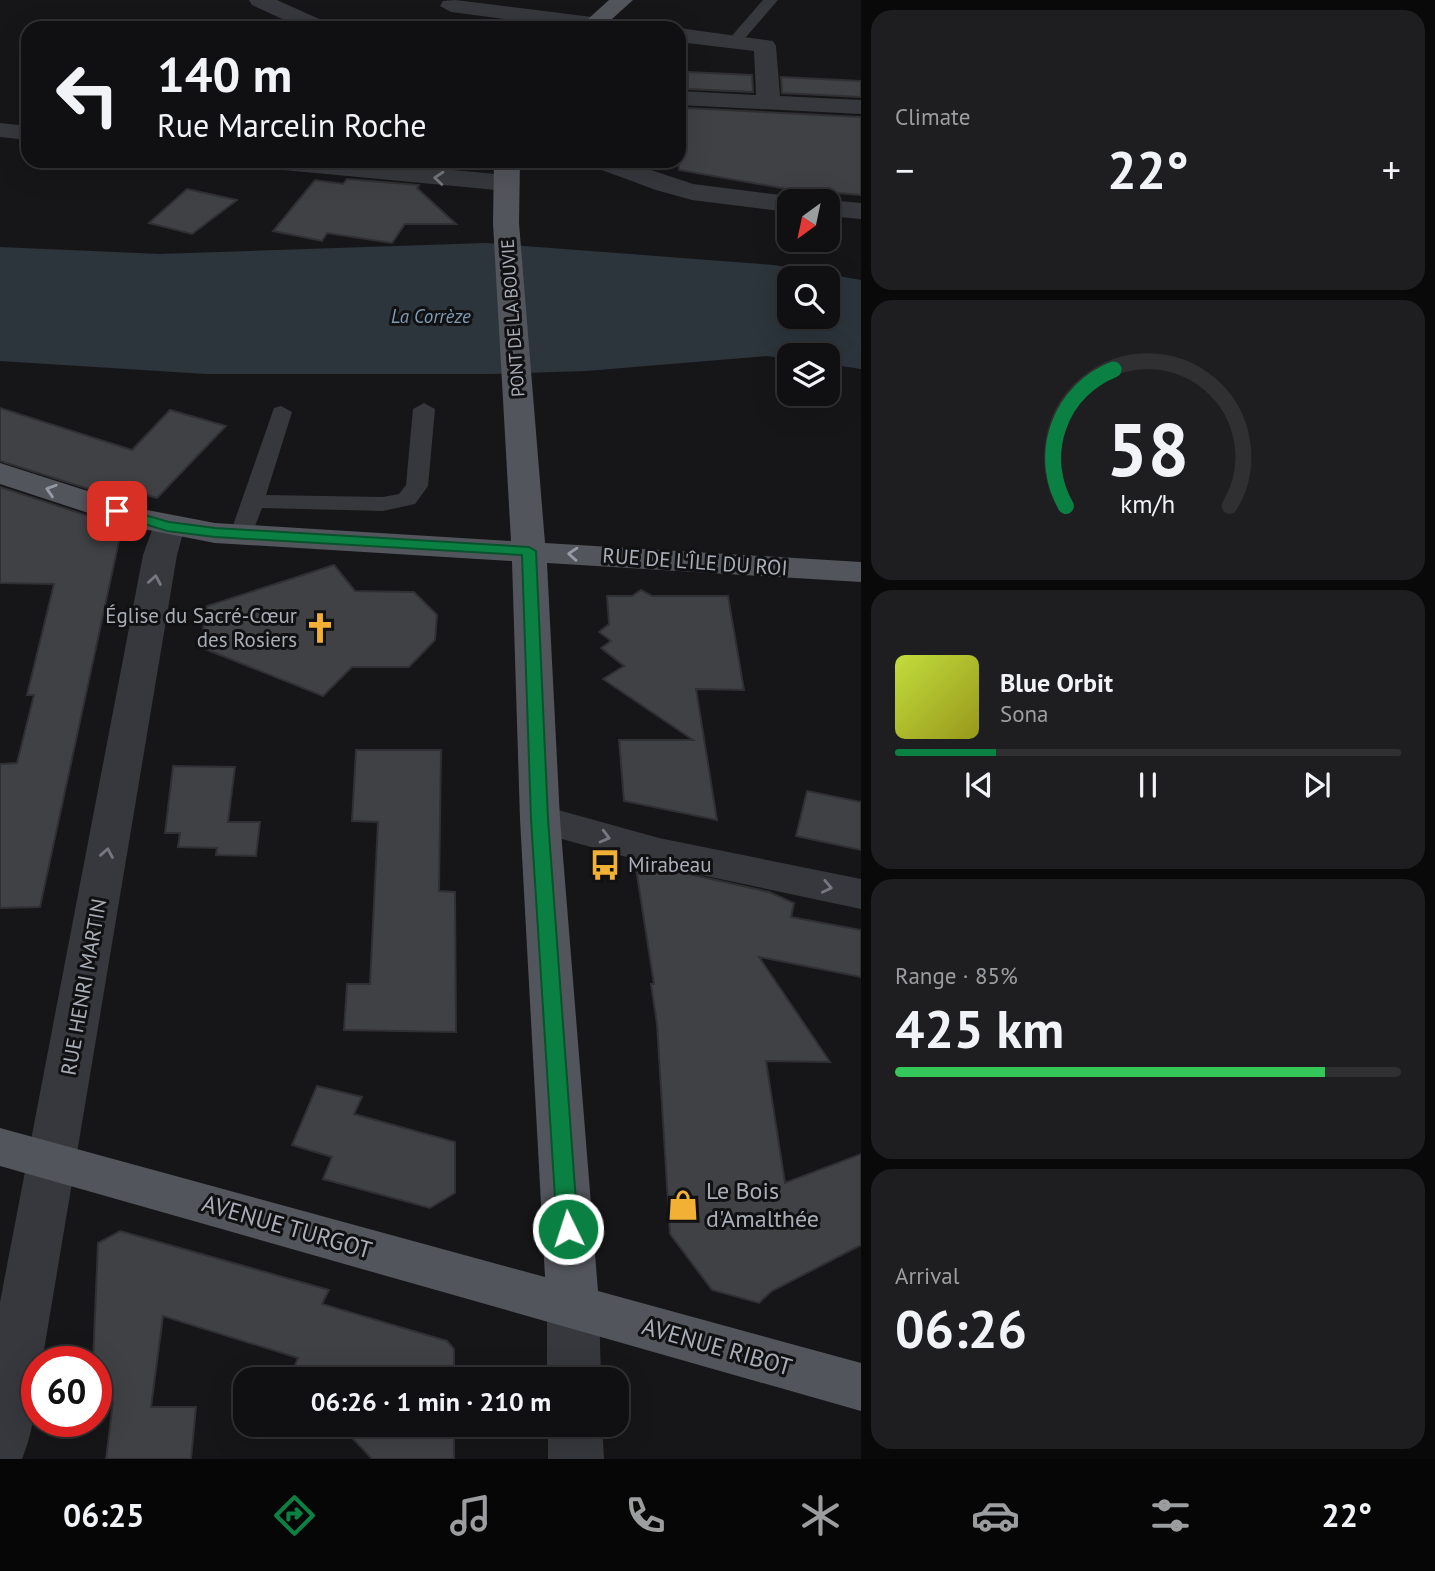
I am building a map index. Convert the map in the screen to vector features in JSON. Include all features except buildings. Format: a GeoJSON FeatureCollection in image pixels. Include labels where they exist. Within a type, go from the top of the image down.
{"type":"FeatureCollection","features":[{"type":"Feature","properties":{"kind":"main road"},"geometry":{"type":"LineString","coordinates":[[597,21],[622,0]]}},
{"type":"Feature","properties":{"kind":"main road","name":"PONT DE LA BOUVIE"},"geometry":{"type":"LineString","coordinates":[[507,172],[506,223],[529,551],[540,819],[573,1307]]}},
{"type":"Feature","properties":{"kind":"main road","name":"RUE DE L'ÎLE DU ROI"},"geometry":{"type":"LineString","coordinates":[[0,473],[167,526],[242,534],[861,572]]}},
{"type":"Feature","properties":{"kind":"main road","name":"AVENUE TURGOT"},"geometry":{"type":"LineString","coordinates":[[0,1147],[573,1307]]}},
{"type":"Feature","properties":{"kind":"main road","name":"AVENUE RIBOT"},"geometry":{"type":"LineString","coordinates":[[573,1307],[861,1387]]}},
{"type":"Feature","properties":{"kind":"street"},"geometry":{"type":"LineString","coordinates":[[260,0],[305,21]]}},
{"type":"Feature","properties":{"kind":"street"},"geometry":{"type":"LineString","coordinates":[[454,21],[450,3],[560,21]]}},
{"type":"Feature","properties":{"kind":"street"},"geometry":{"type":"LineString","coordinates":[[686,36],[765,46],[768,102]]}},
{"type":"Feature","properties":{"kind":"street"},"geometry":{"type":"LineString","coordinates":[[686,98],[861,107]]}},
{"type":"Feature","properties":{"kind":"street"},"geometry":{"type":"LineString","coordinates":[[0,130],[21,132]]}},
{"type":"Feature","properties":{"kind":"street"},"geometry":{"type":"LineString","coordinates":[[422,168],[507,172]]}},
{"type":"Feature","properties":{"kind":"street"},"geometry":{"type":"LineString","coordinates":[[619,168],[692,192],[777,203]]}},
{"type":"Feature","properties":{"kind":"street"},"geometry":{"type":"LineString","coordinates":[[840,209],[861,211]]}},
{"type":"Feature","properties":{"kind":"street","name":"RUE HENRI MARTIN"},"geometry":{"type":"LineString","coordinates":[[0,1447],[167,526]]}},
{"type":"Feature","properties":{"kind":"street"},"geometry":{"type":"LineString","coordinates":[[540,819],[659,852],[861,894]]}},
{"type":"Feature","properties":{"kind":"street"},"geometry":{"type":"LineString","coordinates":[[573,1307],[575,1367]]}},
{"type":"Feature","properties":{"kind":"street"},"geometry":{"type":"LineString","coordinates":[[575,1437],[576,1459]]}},
{"type":"Feature","properties":{"kind":"lane"},"geometry":{"type":"LineString","coordinates":[[734,42],[771,0]]}},
{"type":"Feature","properties":{"kind":"lane"},"geometry":{"type":"LineString","coordinates":[[253,500],[383,504],[407,499],[417,486],[424,409]]}},
{"type":"Feature","properties":{"kind":"lane"},"geometry":{"type":"LineString","coordinates":[[242,534],[281,412]]}},
{"type":"Feature","properties":{"kind":"water","name":"La Corrèze"},"geometry":{"type":"Polygon","coordinates":[[[486,243],[774,265],[780,266],[777,266],[777,329],[840,329],[840,276],[861,280],[861,369],[840,366],[840,343],[777,343],[777,357],[586,371],[490,374],[206,374],[0,361],[0,247],[160,254],[486,243]]]}},
{"type":"Feature","properties":{"kind":"place","name":"Église du Sacré-Cœur des Rosiers"},"geometry":{"type":"Point","coordinates":[320,628]}},
{"type":"Feature","properties":{"kind":"place","name":"Mirabeau"},"geometry":{"type":"Point","coordinates":[605,865]}},
{"type":"Feature","properties":{"kind":"place","name":"Le Bois d'Amalthée"},"geometry":{"type":"Point","coordinates":[683,1205]}},
{"type":"Feature","properties":{"kind":"route"},"geometry":{"type":"LineString","coordinates":[[117,511],[167,526],[215,533],[529,551],[540,819],[568,1229]]}}]}
